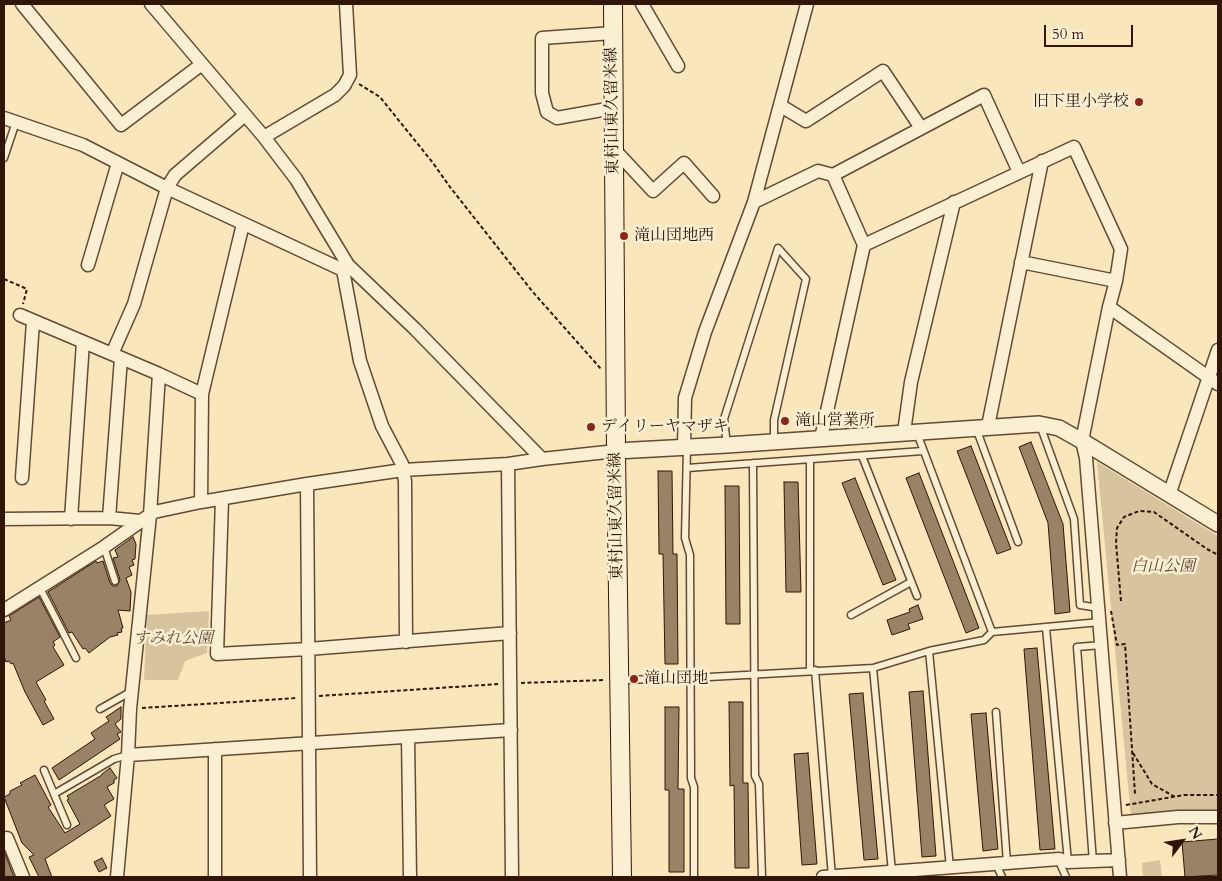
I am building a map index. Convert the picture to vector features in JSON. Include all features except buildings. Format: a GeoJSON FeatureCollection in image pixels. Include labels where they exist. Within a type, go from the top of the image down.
{"type":"FeatureCollection","features":[{"type":"Feature","properties":{"kind":"main road","name":"東村山東久留米線"},"geometry":{"type":"LineString","coordinates":[[613,4],[616,451],[622,877]]}},
{"type":"Feature","properties":{"kind":"street"},"geometry":{"type":"LineString","coordinates":[[22,4],[121,125],[202,64]]}},
{"type":"Feature","properties":{"kind":"street"},"geometry":{"type":"LineString","coordinates":[[151,4],[264,137],[296,178],[346,268],[414,330],[542,459]]}},
{"type":"Feature","properties":{"kind":"street"},"geometry":{"type":"LineString","coordinates":[[264,137],[335,95],[344,86],[350,75],[346,4]]}},
{"type":"Feature","properties":{"kind":"street"},"geometry":{"type":"LineString","coordinates":[[642,4],[678,66]]}},
{"type":"Feature","properties":{"kind":"street"},"geometry":{"type":"LineString","coordinates":[[686,447],[685,398],[705,332],[754,202],[807,4]]}},
{"type":"Feature","properties":{"kind":"street"},"geometry":{"type":"LineString","coordinates":[[613,33],[542,38],[542,93],[547,112],[557,118],[613,108]]}},
{"type":"Feature","properties":{"kind":"street"},"geometry":{"type":"LineString","coordinates":[[781,106],[806,121],[882,71],[921,128]]}},
{"type":"Feature","properties":{"kind":"street"},"geometry":{"type":"LineString","coordinates":[[754,202],[818,171],[833,175],[984,95],[1019,172]]}},
{"type":"Feature","properties":{"kind":"street"},"geometry":{"type":"LineString","coordinates":[[109,518],[116,356],[134,304],[167,188],[175,175],[245,115]]}},
{"type":"Feature","properties":{"kind":"street"},"geometry":{"type":"LineString","coordinates":[[10,120],[83,145],[243,224],[346,268]]}},
{"type":"Feature","properties":{"kind":"street"},"geometry":{"type":"LineString","coordinates":[[864,245],[1074,147],[1121,249],[1082,441],[1086,458],[1120,877]]}},
{"type":"Feature","properties":{"kind":"street"},"geometry":{"type":"LineString","coordinates":[[614,149],[653,191],[684,163],[713,196]]}},
{"type":"Feature","properties":{"kind":"street"},"geometry":{"type":"LineString","coordinates":[[982,427],[1021,262],[1042,161]]}},
{"type":"Feature","properties":{"kind":"street"},"geometry":{"type":"LineString","coordinates":[[88,265],[118,162]]}},
{"type":"Feature","properties":{"kind":"street"},"geometry":{"type":"LineString","coordinates":[[821,438],[864,245],[833,175]]}},
{"type":"Feature","properties":{"kind":"street"},"geometry":{"type":"LineString","coordinates":[[910,432],[911,382],[954,202]]}},
{"type":"Feature","properties":{"kind":"street"},"geometry":{"type":"LineString","coordinates":[[201,502],[202,394],[243,224]]}},
{"type":"Feature","properties":{"kind":"street"},"geometry":{"type":"LineString","coordinates":[[1021,262],[1116,281]]}},
{"type":"Feature","properties":{"kind":"street"},"geometry":{"type":"LineString","coordinates":[[346,268],[360,361],[382,426],[402,464],[405,482],[406,642]]}},
{"type":"Feature","properties":{"kind":"street"},"geometry":{"type":"LineString","coordinates":[[1109,307],[1213,381]]}},
{"type":"Feature","properties":{"kind":"street"},"geometry":{"type":"LineString","coordinates":[[20,315],[202,394]]}},
{"type":"Feature","properties":{"kind":"street"},"geometry":{"type":"LineString","coordinates":[[22,478],[33,322]]}},
{"type":"Feature","properties":{"kind":"street"},"geometry":{"type":"LineString","coordinates":[[71,519],[83,342]]}},
{"type":"Feature","properties":{"kind":"street"},"geometry":{"type":"LineString","coordinates":[[1169,494],[1213,381],[1218,350]]}},
{"type":"Feature","properties":{"kind":"street"},"geometry":{"type":"LineString","coordinates":[[117,877],[145,518],[159,374]]}},
{"type":"Feature","properties":{"kind":"street"},"geometry":{"type":"LineString","coordinates":[[4,610],[104,547],[154,512],[307,484],[403,470],[508,464],[616,451],[1040,424],[1058,428],[1082,441],[1218,524]]}},
{"type":"Feature","properties":{"kind":"street"},"geometry":{"type":"LineString","coordinates":[[508,464],[512,877]]}},
{"type":"Feature","properties":{"kind":"street"},"geometry":{"type":"LineString","coordinates":[[307,484],[310,877]]}},
{"type":"Feature","properties":{"kind":"street"},"geometry":{"type":"LineString","coordinates":[[222,499],[217,654],[406,642],[510,633]]}},
{"type":"Feature","properties":{"kind":"street"},"geometry":{"type":"LineString","coordinates":[[4,519],[145,518]]}},
{"type":"Feature","properties":{"kind":"street"},"geometry":{"type":"LineString","coordinates":[[128,755],[511,730]]}},
{"type":"Feature","properties":{"kind":"street"},"geometry":{"type":"LineString","coordinates":[[408,737],[410,877]]}},
{"type":"Feature","properties":{"kind":"street"},"geometry":{"type":"LineString","coordinates":[[215,749],[215,877]]}},
{"type":"Feature","properties":{"kind":"street"},"geometry":{"type":"LineString","coordinates":[[1115,823],[1178,817],[1218,816]]}},
{"type":"Feature","properties":{"kind":"street"},"geometry":{"type":"LineString","coordinates":[[5,836],[23,877]]}},
{"type":"Feature","properties":{"kind":"street"},"geometry":{"type":"LineString","coordinates":[[823,877],[875,875],[892,872],[936,873],[950,868],[1063,860],[1093,862],[1119,860]]}},
{"type":"Feature","properties":{"kind":"lane"},"geometry":{"type":"LineString","coordinates":[[4,158],[10,120]]}},
{"type":"Feature","properties":{"kind":"lane"},"geometry":{"type":"LineString","coordinates":[[727,445],[724,419],[778,248],[806,279],[774,420],[774,441]]}},
{"type":"Feature","properties":{"kind":"lane"},"geometry":{"type":"LineString","coordinates":[[1040,424],[1074,519],[1080,605],[1099,614]]}},
{"type":"Feature","properties":{"kind":"lane"},"geometry":{"type":"LineString","coordinates":[[982,427],[1018,542]]}},
{"type":"Feature","properties":{"kind":"lane"},"geometry":{"type":"LineString","coordinates":[[910,432],[923,451],[992,632]]}},
{"type":"Feature","properties":{"kind":"lane"},"geometry":{"type":"LineString","coordinates":[[686,447],[686,538],[690,555],[690,778],[694,786],[694,877]]}},
{"type":"Feature","properties":{"kind":"lane"},"geometry":{"type":"LineString","coordinates":[[687,468],[923,451]]}},
{"type":"Feature","properties":{"kind":"lane"},"geometry":{"type":"LineString","coordinates":[[862,456],[917,596]]}},
{"type":"Feature","properties":{"kind":"lane"},"geometry":{"type":"LineString","coordinates":[[810,460],[812,670],[832,877]]}},
{"type":"Feature","properties":{"kind":"lane"},"geometry":{"type":"LineString","coordinates":[[753,463],[755,776],[759,784],[762,877]]}},
{"type":"Feature","properties":{"kind":"lane"},"geometry":{"type":"LineString","coordinates":[[104,547],[115,581]]}},
{"type":"Feature","properties":{"kind":"lane"},"geometry":{"type":"LineString","coordinates":[[851,615],[911,582]]}},
{"type":"Feature","properties":{"kind":"lane"},"geometry":{"type":"LineString","coordinates":[[40,588],[76,658]]}},
{"type":"Feature","properties":{"kind":"lane"},"geometry":{"type":"LineString","coordinates":[[619,680],[873,668],[929,651],[984,640],[992,632],[1046,628],[1099,614]]}},
{"type":"Feature","properties":{"kind":"lane"},"geometry":{"type":"LineString","coordinates":[[1046,628],[1063,860],[1066,877]]}},
{"type":"Feature","properties":{"kind":"lane"},"geometry":{"type":"LineString","coordinates":[[1093,862],[1077,647],[1102,645]]}},
{"type":"Feature","properties":{"kind":"lane"},"geometry":{"type":"LineString","coordinates":[[929,651],[950,868]]}},
{"type":"Feature","properties":{"kind":"lane"},"geometry":{"type":"LineString","coordinates":[[873,668],[892,872]]}},
{"type":"Feature","properties":{"kind":"lane"},"geometry":{"type":"LineString","coordinates":[[100,709],[132,691]]}},
{"type":"Feature","properties":{"kind":"lane"},"geometry":{"type":"LineString","coordinates":[[996,712],[1002,877]]}},
{"type":"Feature","properties":{"kind":"lane"},"geometry":{"type":"LineString","coordinates":[[54,794],[114,759],[128,755]]}},
{"type":"Feature","properties":{"kind":"lane"},"geometry":{"type":"LineString","coordinates":[[44,770],[67,825]]}},
{"type":"Feature","properties":{"kind":"path"},"geometry":{"type":"LineString","coordinates":[[350,75],[363,87],[380,97],[526,283],[616,386]]}},
{"type":"Feature","properties":{"kind":"path"},"geometry":{"type":"LineString","coordinates":[[4,279],[27,289],[20,315]]}},
{"type":"Feature","properties":{"kind":"path"},"geometry":{"type":"LineString","coordinates":[[1121,601],[1116,543],[1117,528],[1124,517],[1139,511],[1154,512],[1218,555]]}},
{"type":"Feature","properties":{"kind":"path"},"geometry":{"type":"LineString","coordinates":[[1099,614],[1112,611],[1117,645],[1125,644],[1135,794]]}},
{"type":"Feature","properties":{"kind":"path"},"geometry":{"type":"LineString","coordinates":[[130,709],[510,683],[619,680]]}},
{"type":"Feature","properties":{"kind":"path"},"geometry":{"type":"LineString","coordinates":[[1132,750],[1152,784],[1175,798]]}},
{"type":"Feature","properties":{"kind":"path"},"geometry":{"type":"LineString","coordinates":[[1114,807],[1184,795],[1218,795]]}},
{"type":"Feature","properties":{"kind":"green space","name":"白山公園"},"geometry":{"type":"Polygon","coordinates":[[[1097,462],[1218,536],[1218,810],[1177,811],[1131,816],[1097,462]]]}},
{"type":"Feature","properties":{"kind":"green space","name":"すみれ公園"},"geometry":{"type":"Polygon","coordinates":[[[209,611],[207,653],[185,661],[178,680],[144,680],[147,615],[209,611]]]}},
{"type":"Feature","properties":{"kind":"green space"},"geometry":{"type":"Polygon","coordinates":[[[1160,860],[1162,877],[1143,877],[1142,863],[1160,860]]]}},
{"type":"Feature","properties":{"kind":"place","name":"旧下里小学校"},"geometry":{"type":"Point","coordinates":[1139,102]}},
{"type":"Feature","properties":{"kind":"place","name":"滝山団地西"},"geometry":{"type":"Point","coordinates":[624,236]}},
{"type":"Feature","properties":{"kind":"place","name":"滝山営業所"},"geometry":{"type":"Point","coordinates":[785,421]}},
{"type":"Feature","properties":{"kind":"place","name":"デイリーヤマザキ"},"geometry":{"type":"Point","coordinates":[591,427]}},
{"type":"Feature","properties":{"kind":"place","name":"滝山団地"},"geometry":{"type":"Point","coordinates":[634,679]}}]}
